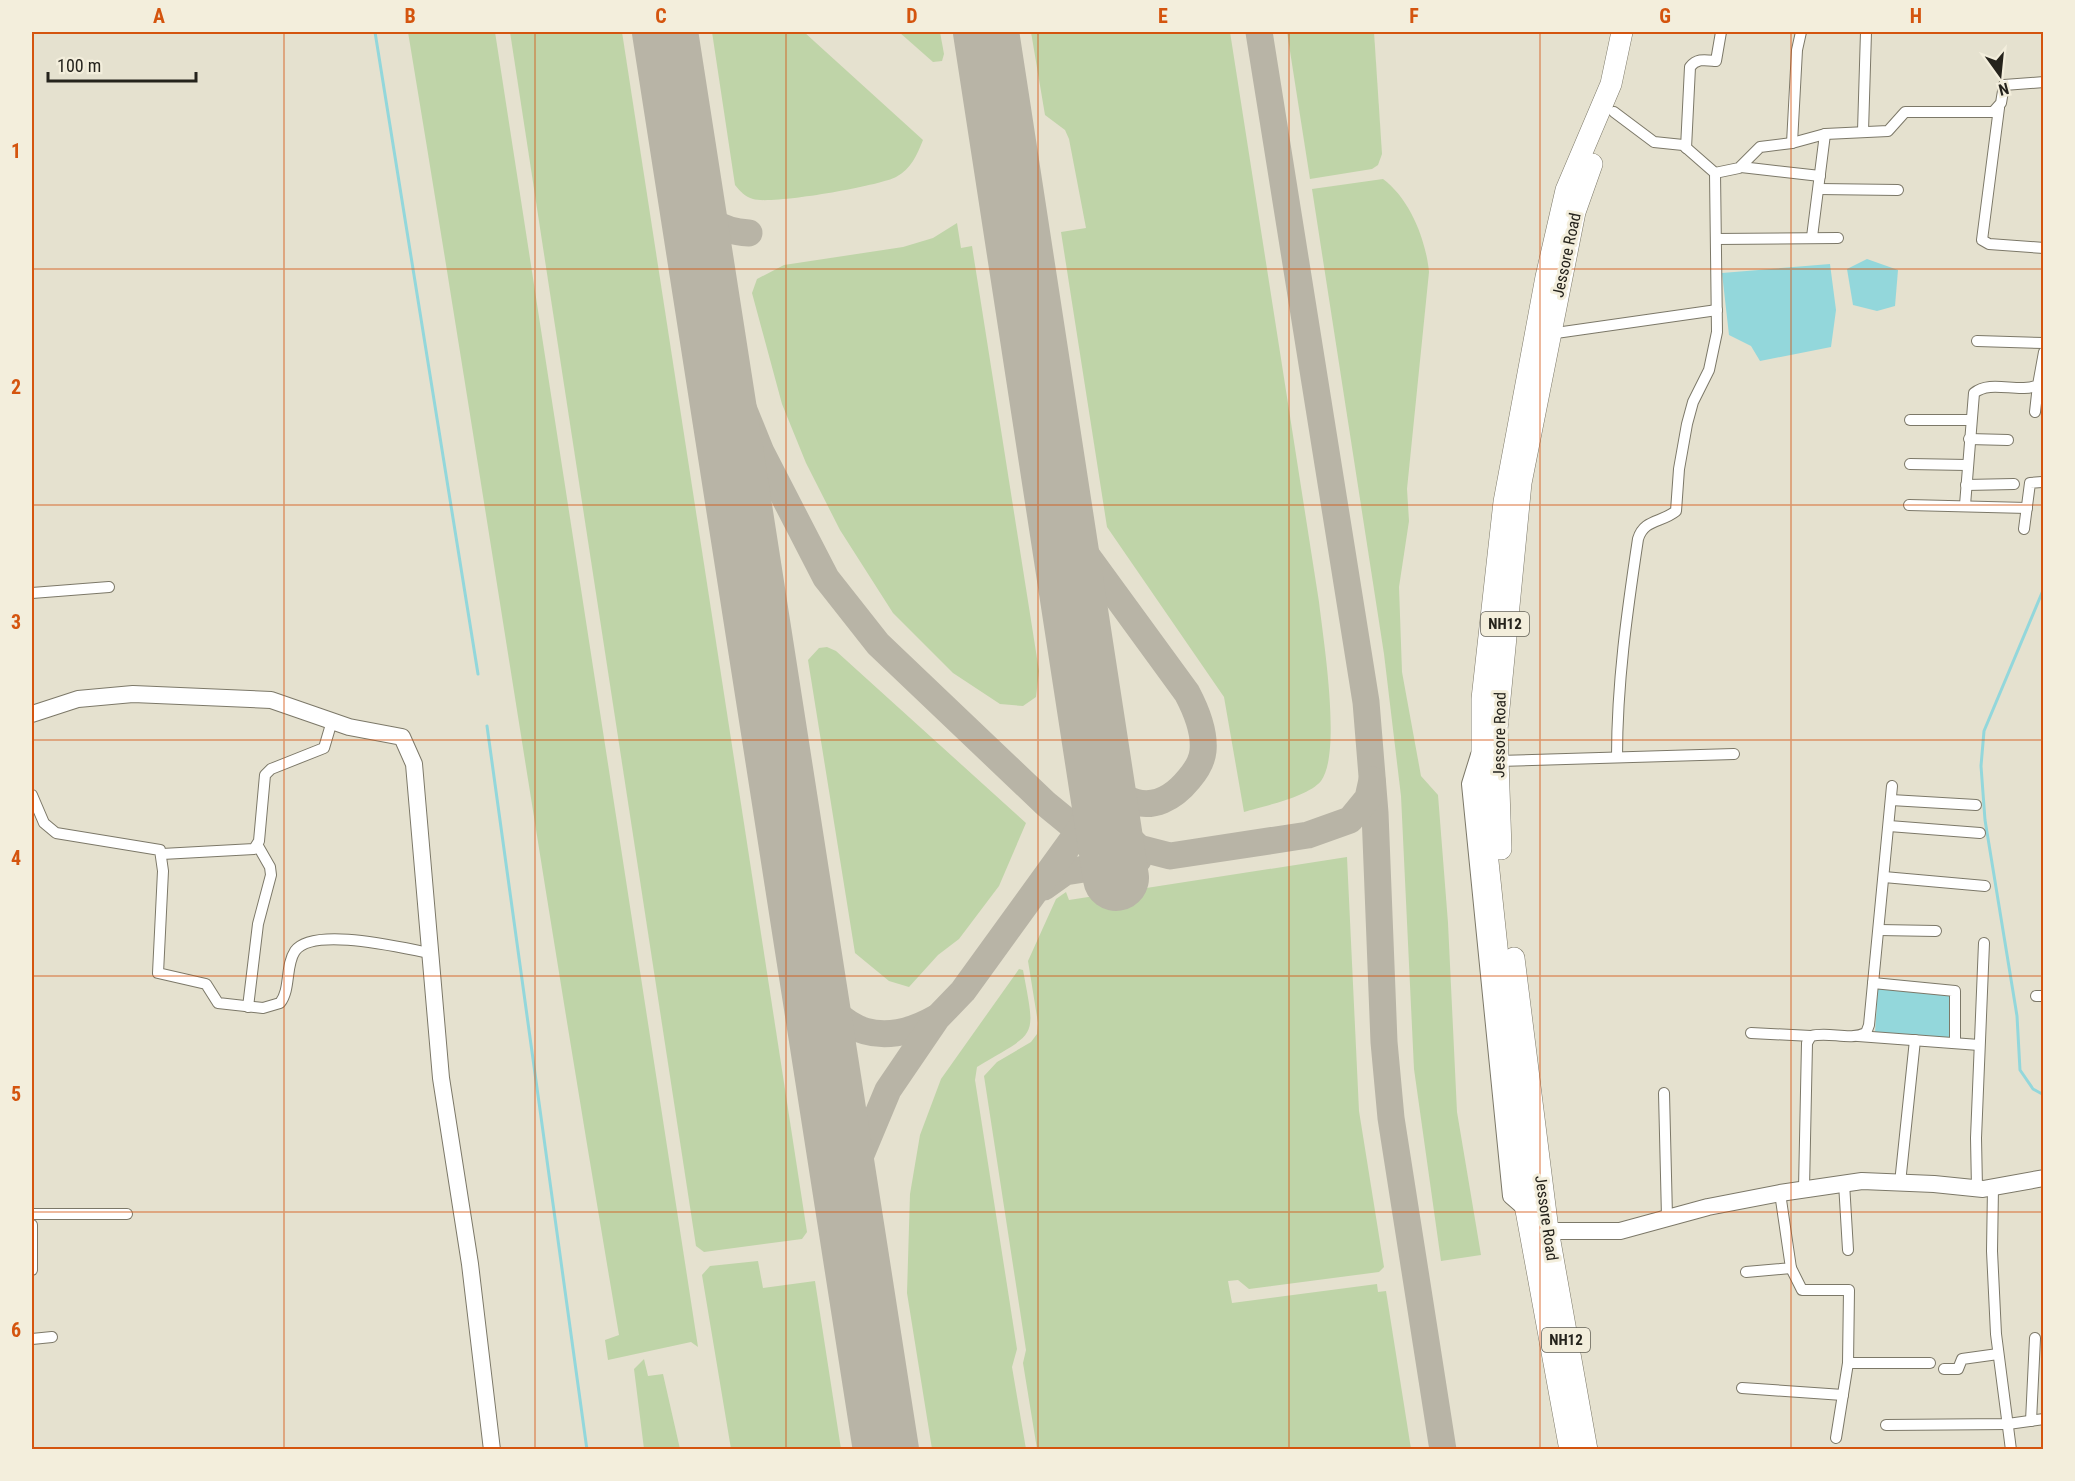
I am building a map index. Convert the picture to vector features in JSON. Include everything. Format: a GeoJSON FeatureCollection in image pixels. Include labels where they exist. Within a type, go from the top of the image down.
{"type":"FeatureCollection","features":[{"type":"Feature","properties":{"kind":"highway","name":"NH12"},"geometry":{"type":"LineString","coordinates":[[1570,1449],[1545,1231],[1526,1209],[1486,852],[1490,755],[1484,664],[1504,502],[1540,306],[1566,190],[1611,84],[1622,32]]}},
{"type":"Feature","properties":{"kind":"highway","name":"Jessore Road"},"geometry":{"type":"LineString","coordinates":[[1587,1449],[1545,1231],[1490,755],[1521,483],[1549,334],[1575,212],[1614,112],[1635,32]]}},
{"type":"Feature","properties":{"kind":"street"},"geometry":{"type":"LineString","coordinates":[[1686,148],[1690,67],[1701,59],[1716,61],[1721,32]]}},
{"type":"Feature","properties":{"kind":"street"},"geometry":{"type":"LineString","coordinates":[[1792,143],[1797,50],[1801,32]]}},
{"type":"Feature","properties":{"kind":"street"},"geometry":{"type":"LineString","coordinates":[[1863,132],[1866,32]]}},
{"type":"Feature","properties":{"kind":"street"},"geometry":{"type":"LineString","coordinates":[[2043,82],[2004,85],[1982,240],[1989,244],[2043,248]]}},
{"type":"Feature","properties":{"kind":"street"},"geometry":{"type":"LineString","coordinates":[[1741,167],[1760,147],[1792,143],[1825,134],[1892,129],[1900,116],[1915,110],[1987,113],[1999,108]]}},
{"type":"Feature","properties":{"kind":"street"},"geometry":{"type":"LineString","coordinates":[[1614,112],[1644,137],[1654,142],[1686,148],[1715,172],[1717,310],[1715,351],[1687,424],[1679,469],[1676,511],[1667,518],[1650,522],[1641,528],[1638,539],[1617,699],[1617,757]]}},
{"type":"Feature","properties":{"kind":"street"},"geometry":{"type":"LineString","coordinates":[[1812,237],[1825,134]]}},
{"type":"Feature","properties":{"kind":"street"},"geometry":{"type":"LineString","coordinates":[[1715,172],[1741,167],[1820,176]]}},
{"type":"Feature","properties":{"kind":"street"},"geometry":{"type":"LineString","coordinates":[[1819,189],[1898,190]]}},
{"type":"Feature","properties":{"kind":"street"},"geometry":{"type":"LineString","coordinates":[[1716,239],[1838,238]]}},
{"type":"Feature","properties":{"kind":"street"},"geometry":{"type":"LineString","coordinates":[[1549,334],[1717,310]]}},
{"type":"Feature","properties":{"kind":"street"},"geometry":{"type":"LineString","coordinates":[[1977,341],[2043,343]]}},
{"type":"Feature","properties":{"kind":"street"},"geometry":{"type":"LineString","coordinates":[[2035,412],[2043,352]]}},
{"type":"Feature","properties":{"kind":"street"},"geometry":{"type":"LineString","coordinates":[[1965,506],[1970,420],[1977,390],[2038,386]]}},
{"type":"Feature","properties":{"kind":"street"},"geometry":{"type":"LineString","coordinates":[[1910,420],[1970,420]]}},
{"type":"Feature","properties":{"kind":"street"},"geometry":{"type":"LineString","coordinates":[[1969,439],[2007,440]]}},
{"type":"Feature","properties":{"kind":"street"},"geometry":{"type":"LineString","coordinates":[[1910,464],[1966,465]]}},
{"type":"Feature","properties":{"kind":"street"},"geometry":{"type":"LineString","coordinates":[[2024,529],[2030,483],[2042,482]]}},
{"type":"Feature","properties":{"kind":"street"},"geometry":{"type":"LineString","coordinates":[[1966,485],[2014,484]]}},
{"type":"Feature","properties":{"kind":"street"},"geometry":{"type":"LineString","coordinates":[[1909,505],[2027,508]]}},
{"type":"Feature","properties":{"kind":"street"},"geometry":{"type":"LineString","coordinates":[[32,593],[109,588]]}},
{"type":"Feature","properties":{"kind":"street"},"geometry":{"type":"LineString","coordinates":[[32,714],[78,699],[133,694],[200,695],[271,700],[332,721],[402,737],[414,764],[441,1078],[470,1264],[492,1449]]}},
{"type":"Feature","properties":{"kind":"street"},"geometry":{"type":"LineString","coordinates":[[248,1007],[258,924],[271,875],[270,867],[258,846],[267,772],[324,748],[332,721]]}},
{"type":"Feature","properties":{"kind":"street"},"geometry":{"type":"LineString","coordinates":[[1490,755],[1617,757],[1734,754]]}},
{"type":"Feature","properties":{"kind":"street"},"geometry":{"type":"LineString","coordinates":[[1858,1036],[1866,1033],[1869,1025],[1892,786]]}},
{"type":"Feature","properties":{"kind":"street"},"geometry":{"type":"LineString","coordinates":[[32,795],[44,823],[56,833],[157,848],[162,854],[158,973],[206,984],[218,1004],[263,1008],[280,1003],[292,956],[297,949],[310,941],[354,941],[430,953]]}},
{"type":"Feature","properties":{"kind":"street"},"geometry":{"type":"LineString","coordinates":[[1891,800],[1976,805]]}},
{"type":"Feature","properties":{"kind":"street"},"geometry":{"type":"LineString","coordinates":[[1889,826],[1980,833]]}},
{"type":"Feature","properties":{"kind":"street"},"geometry":{"type":"LineString","coordinates":[[162,854],[248,851],[258,846]]}},
{"type":"Feature","properties":{"kind":"street"},"geometry":{"type":"LineString","coordinates":[[1884,877],[1985,886]]}},
{"type":"Feature","properties":{"kind":"street"},"geometry":{"type":"LineString","coordinates":[[1879,930],[1936,931]]}},
{"type":"Feature","properties":{"kind":"street"},"geometry":{"type":"LineString","coordinates":[[1984,943],[1979,1045],[1985,1188],[1992,1251],[1998,1354],[2011,1449]]}},
{"type":"Feature","properties":{"kind":"street"},"geometry":{"type":"LineString","coordinates":[[1873,983],[1955,990],[1955,1043]]}},
{"type":"Feature","properties":{"kind":"street"},"geometry":{"type":"LineString","coordinates":[[1751,1033],[1858,1036],[1979,1045]]}},
{"type":"Feature","properties":{"kind":"street"},"geometry":{"type":"LineString","coordinates":[[1804,1188],[1807,1043],[1811,1036]]}},
{"type":"Feature","properties":{"kind":"street"},"geometry":{"type":"LineString","coordinates":[[1900,1183],[1915,1040]]}},
{"type":"Feature","properties":{"kind":"street"},"geometry":{"type":"LineString","coordinates":[[1664,1093],[1667,1217]]}},
{"type":"Feature","properties":{"kind":"street"},"geometry":{"type":"LineString","coordinates":[[1596,1449],[1545,1231],[1620,1231],[1667,1217],[1804,1188],[1844,1184],[1900,1183],[1985,1188],[2043,1178]]}},
{"type":"Feature","properties":{"kind":"street"},"geometry":{"type":"LineString","coordinates":[[1844,1184],[1848,1250]]}},
{"type":"Feature","properties":{"kind":"street"},"geometry":{"type":"LineString","coordinates":[[1780,1192],[1791,1268],[1802,1290],[1849,1290],[1848,1363],[1836,1438]]}},
{"type":"Feature","properties":{"kind":"street"},"geometry":{"type":"LineString","coordinates":[[32,1214],[127,1214]]}},
{"type":"Feature","properties":{"kind":"street"},"geometry":{"type":"LineString","coordinates":[[32,1224],[32,1270]]}},
{"type":"Feature","properties":{"kind":"street"},"geometry":{"type":"LineString","coordinates":[[1746,1272],[1791,1268]]}},
{"type":"Feature","properties":{"kind":"street"},"geometry":{"type":"LineString","coordinates":[[32,1339],[52,1337]]}},
{"type":"Feature","properties":{"kind":"street"},"geometry":{"type":"LineString","coordinates":[[2031,1420],[2035,1338]]}},
{"type":"Feature","properties":{"kind":"street"},"geometry":{"type":"LineString","coordinates":[[1944,1369],[1958,1369],[1962,1359],[1998,1354]]}},
{"type":"Feature","properties":{"kind":"street"},"geometry":{"type":"LineString","coordinates":[[1848,1363],[1930,1363]]}},
{"type":"Feature","properties":{"kind":"street"},"geometry":{"type":"LineString","coordinates":[[1742,1388],[1843,1395]]}},
{"type":"Feature","properties":{"kind":"street"},"geometry":{"type":"LineString","coordinates":[[1886,1425],[2008,1424],[2043,1419]]}},
{"type":"Feature","properties":{"kind":"green space"},"geometry":{"type":"Polygon","coordinates":[[[408,32],[495,32],[698,1347],[691,1342],[608,1360],[605,1340],[619,1335],[408,32]]]}},
{"type":"Feature","properties":{"kind":"green space"},"geometry":{"type":"Polygon","coordinates":[[[510,32],[622,32],[807,1232],[802,1239],[704,1252],[696,1246],[510,32]]]}},
{"type":"Feature","properties":{"kind":"green space"},"geometry":{"type":"Polygon","coordinates":[[[712,32],[804,32],[923,140],[913,161],[896,177],[848,189],[802,197],[764,200],[753,199],[745,195],[735,185],[712,32]]]}},
{"type":"Feature","properties":{"kind":"green space"},"geometry":{"type":"Polygon","coordinates":[[[899,32],[940,32],[944,54],[942,61],[933,62],[899,32]]]}},
{"type":"Feature","properties":{"kind":"green space"},"geometry":{"type":"Polygon","coordinates":[[[1031,32],[1230,32],[1319,602],[1329,694],[1331,722],[1327,767],[1321,781],[1315,787],[1285,800],[1244,812],[1224,697],[1107,527],[1061,232],[1086,228],[1069,139],[1065,130],[1045,115],[1031,32]]]}},
{"type":"Feature","properties":{"kind":"green space"},"geometry":{"type":"Polygon","coordinates":[[[1287,32],[1374,32],[1382,154],[1378,165],[1372,169],[1310,179],[1287,32]]]}},
{"type":"Feature","properties":{"kind":"green space"},"geometry":{"type":"Polygon","coordinates":[[[1383,179],[1401,197],[1415,221],[1429,272],[1407,489],[1409,521],[1399,587],[1402,672],[1421,776],[1438,795],[1448,923],[1457,1112],[1481,1255],[1441,1261],[1414,1069],[1401,796],[1384,654],[1312,189],[1383,179]]]}},
{"type":"Feature","properties":{"kind":"green space"},"geometry":{"type":"Polygon","coordinates":[[[957,223],[961,248],[972,246],[1039,671],[1036,697],[1023,706],[1000,704],[953,673],[893,613],[840,530],[806,463],[782,404],[752,293],[757,279],[784,265],[903,247],[933,238],[957,223]]]}},
{"type":"Feature","properties":{"kind":"green space"},"geometry":{"type":"Polygon","coordinates":[[[827,647],[836,651],[1026,823],[999,886],[959,939],[938,955],[909,987],[889,981],[855,953],[808,660],[819,648],[827,647]]]}},
{"type":"Feature","properties":{"kind":"green space"},"geometry":{"type":"Polygon","coordinates":[[[1347,857],[1359,1111],[1384,1267],[1379,1272],[1249,1289],[1238,1280],[1228,1281],[1232,1303],[1377,1284],[1378,1292],[1386,1291],[1411,1449],[1037,1449],[1023,1363],[1026,1350],[984,1076],[997,1062],[1031,1042],[1037,1034],[1038,1023],[1028,961],[1056,899],[1066,892],[1069,900],[1347,857]]]}},
{"type":"Feature","properties":{"kind":"green space"},"geometry":{"type":"Polygon","coordinates":[[[1019,969],[1023,970],[1030,1010],[1028,1031],[1022,1039],[977,1067],[975,1080],[1017,1349],[1012,1367],[1026,1449],[932,1449],[907,1293],[910,1194],[920,1135],[941,1079],[1019,969]]]}},
{"type":"Feature","properties":{"kind":"green space"},"geometry":{"type":"Polygon","coordinates":[[[758,1261],[763,1288],[815,1281],[841,1449],[731,1449],[702,1275],[710,1266],[758,1261]]]}},
{"type":"Feature","properties":{"kind":"green space"},"geometry":{"type":"Polygon","coordinates":[[[644,1359],[648,1376],[663,1374],[680,1449],[644,1449],[634,1369],[644,1359]]]}},
{"type":"Feature","properties":{"kind":"water"},"geometry":{"type":"Polygon","coordinates":[[[1867,259],[1898,270],[1895,306],[1877,311],[1853,305],[1847,269],[1867,259]]]}},
{"type":"Feature","properties":{"kind":"water"},"geometry":{"type":"Polygon","coordinates":[[[1830,264],[1836,310],[1831,347],[1760,361],[1751,346],[1729,335],[1722,273],[1830,264]]]}},
{"type":"Feature","properties":{"kind":"water"},"geometry":{"type":"Polygon","coordinates":[[[1878,987],[1951,992],[1949,1040],[1875,1033],[1878,987]]]}},
{"type":"Feature","properties":{"kind":"waterway"},"geometry":{"type":"LineString","coordinates":[[375,32],[478,674]]}},
{"type":"Feature","properties":{"kind":"waterway"},"geometry":{"type":"LineString","coordinates":[[2044,588],[1984,731],[1981,766],[1985,820],[2017,1016],[2020,1070],[2033,1089],[2044,1095]]}},
{"type":"Feature","properties":{"kind":"waterway"},"geometry":{"type":"LineString","coordinates":[[487,726],[587,1450]]}},
{"type":"Feature","properties":{"kind":"taxiway"},"geometry":{"type":"LineString","coordinates":[[1259,32],[1366,702],[1375,813],[1384,1042],[1391,1118],[1443,1450]]}},
{"type":"Feature","properties":{"kind":"taxiway"},"geometry":{"type":"LineString","coordinates":[[690,190],[700,208],[712,221],[728,229],[749,233]]}},
{"type":"Feature","properties":{"kind":"taxiway"},"geometry":{"type":"LineString","coordinates":[[708,303],[733,383],[761,452],[826,578],[878,644],[1046,804],[1107,854],[1138,860]]}},
{"type":"Feature","properties":{"kind":"taxiway"},"geometry":{"type":"LineString","coordinates":[[1052,469],[1063,517],[1082,549],[1187,693],[1197,714],[1203,736],[1202,755],[1191,776],[1176,792],[1162,800],[1149,803],[1136,802],[1123,797],[1112,787],[1096,758]]}},
{"type":"Feature","properties":{"kind":"taxiway"},"geometry":{"type":"LineString","coordinates":[[852,1225],[854,1183],[860,1157],[888,1090],[937,1018],[963,991],[1081,828],[1092,792],[1095,754]]}},
{"type":"Feature","properties":{"kind":"taxiway"},"geometry":{"type":"LineString","coordinates":[[1100,778],[1114,824],[1139,848],[1170,856],[1308,835],[1350,820],[1368,798],[1372,780]]}},
{"type":"Feature","properties":{"kind":"taxiway"},"geometry":{"type":"LineString","coordinates":[[1044,887],[1065,872],[1129,862]]}},
{"type":"Feature","properties":{"kind":"taxiway"},"geometry":{"type":"LineString","coordinates":[[814,982],[837,1014],[850,1025],[865,1031],[881,1034],[898,1032],[917,1027],[936,1018]]}},
{"type":"Feature","properties":{"kind":"runway"},"geometry":{"type":"LineString","coordinates":[[665,32],[886,1450]]}},
{"type":"Feature","properties":{"kind":"runway"},"geometry":{"type":"LineString","coordinates":[[986,32],[1116,878]]}}]}
